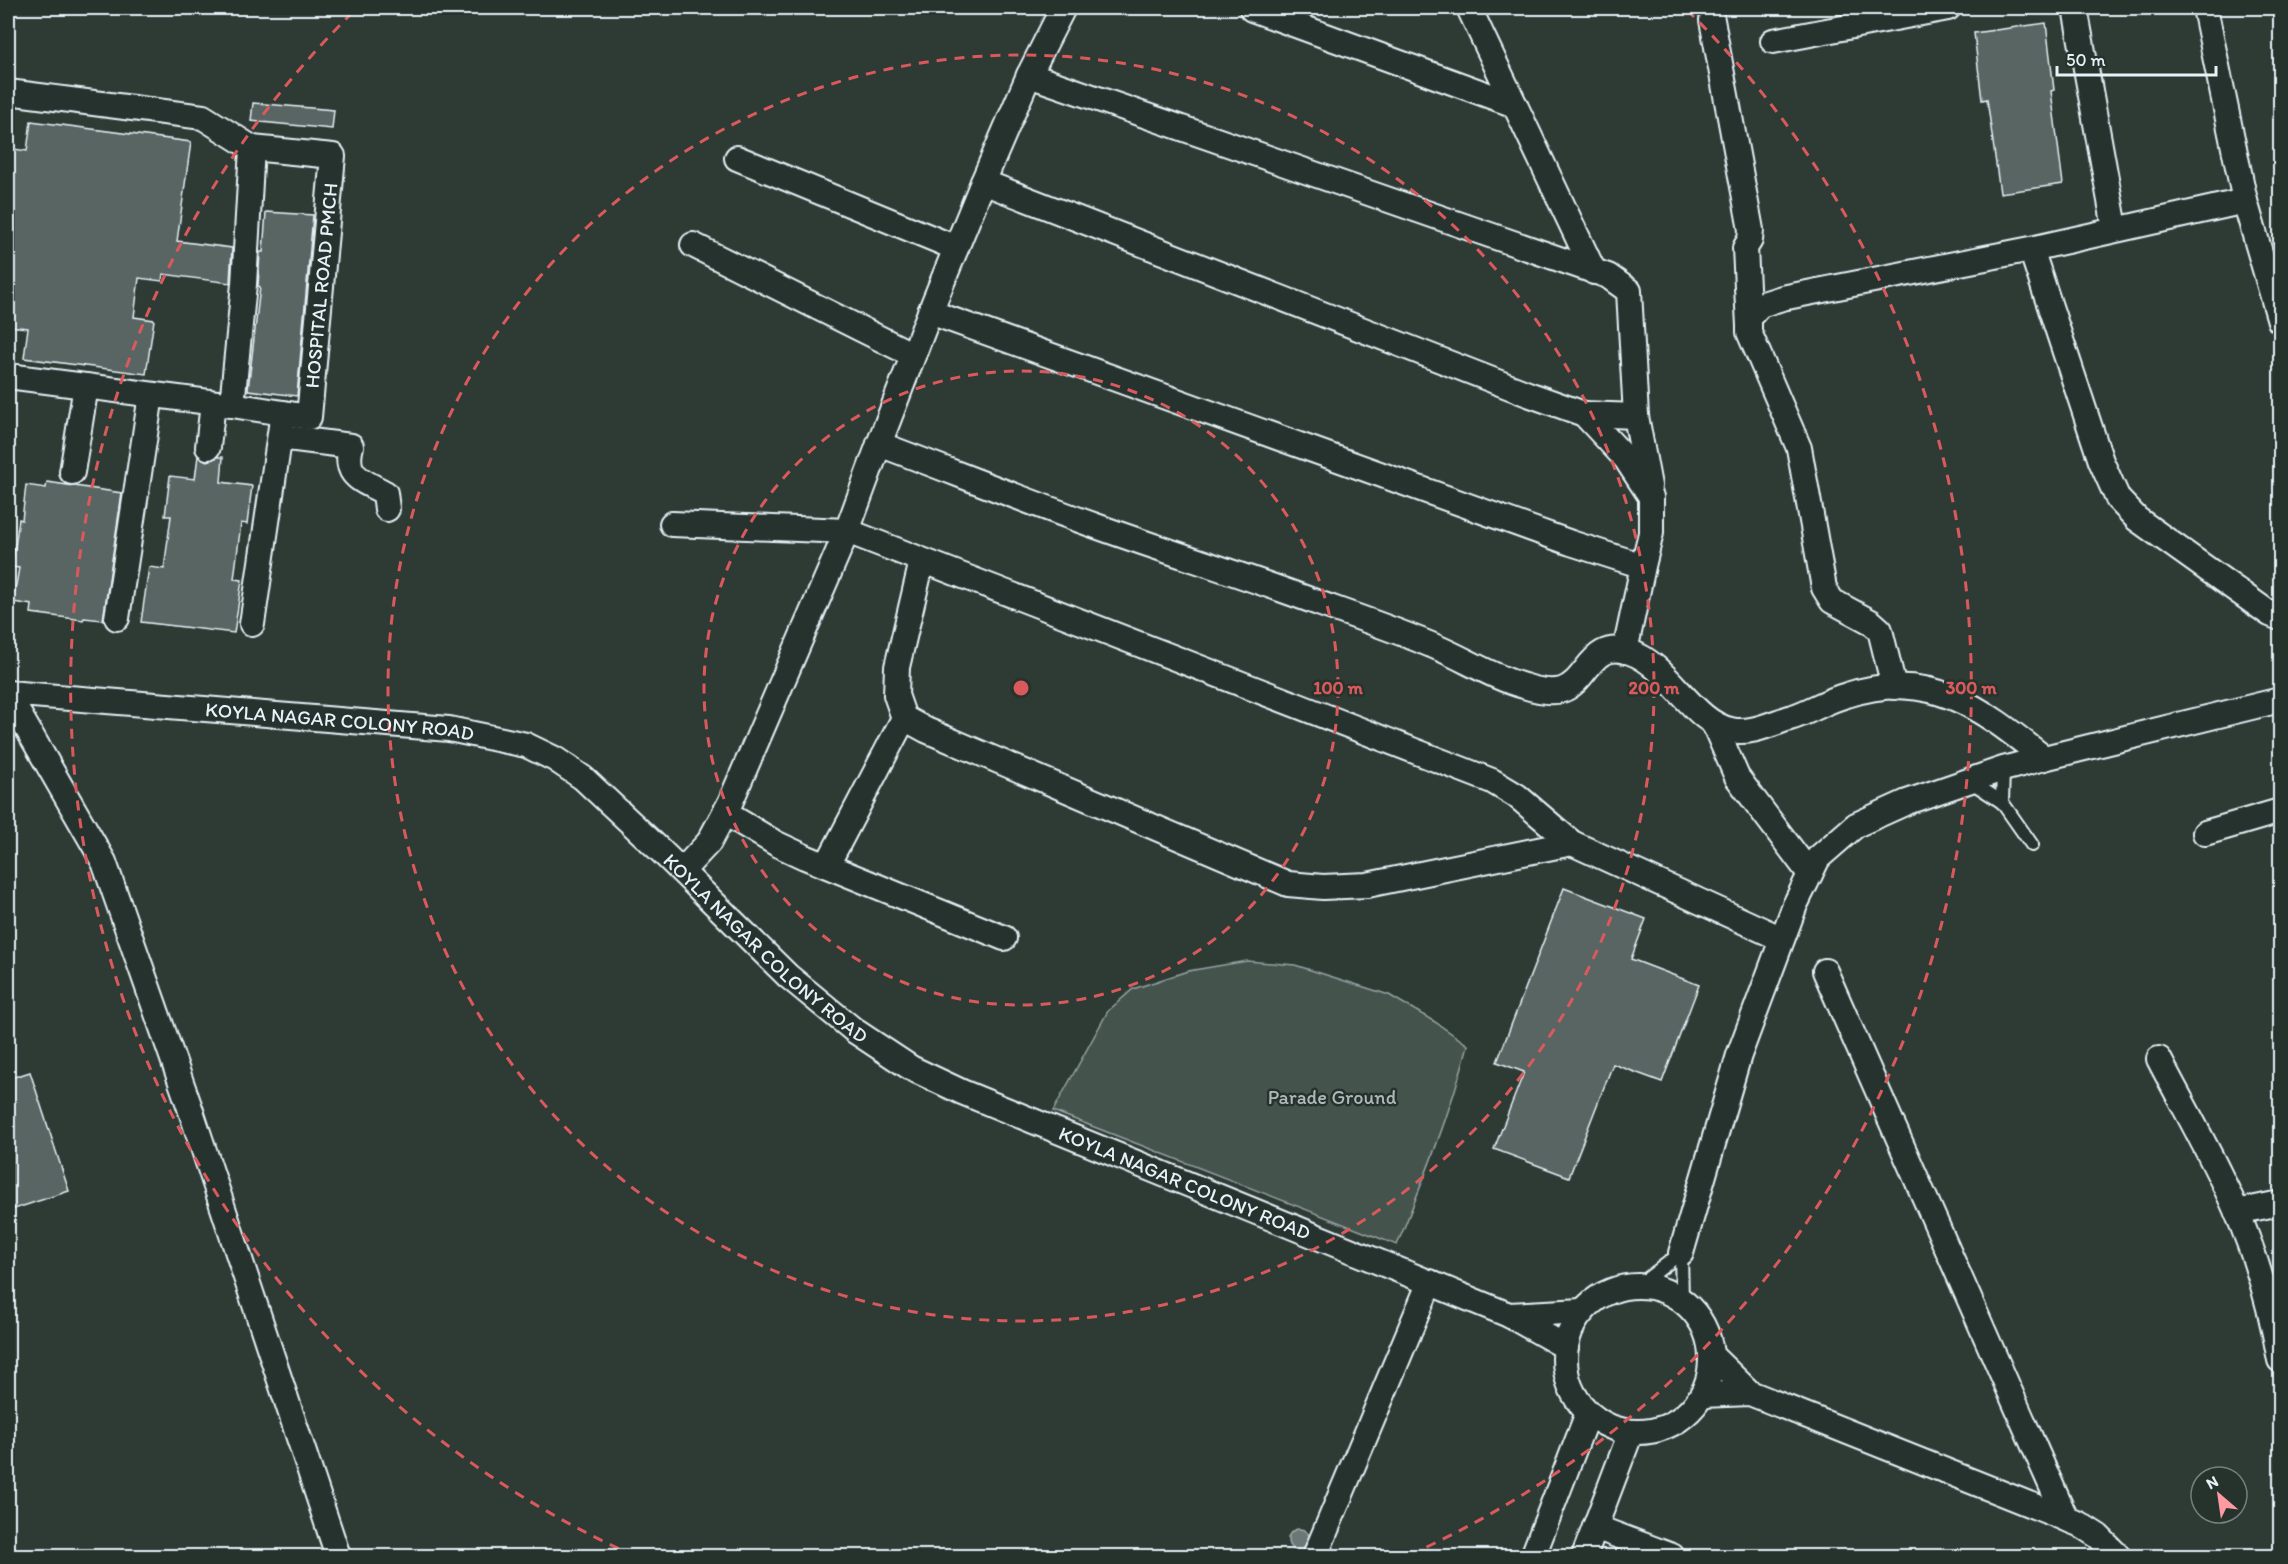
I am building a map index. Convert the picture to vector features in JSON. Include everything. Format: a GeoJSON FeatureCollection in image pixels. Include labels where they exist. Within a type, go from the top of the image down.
{"type":"FeatureCollection","features":[{"type":"Feature","properties":{"kind":"street"},"geometry":{"type":"LineString","coordinates":[[682,872],[709,842],[725,813],[771,712],[847,531],[930,312],[983,182],[1029,75],[1063,8]]}},
{"type":"Feature","properties":{"kind":"street"},"geometry":{"type":"LineString","coordinates":[[1469,8],[1594,272]]}},
{"type":"Feature","properties":{"kind":"street"},"geometry":{"type":"LineString","coordinates":[[1773,41],[1948,8]]}},
{"type":"Feature","properties":{"kind":"street"},"geometry":{"type":"LineString","coordinates":[[2075,8],[2115,228]]}},
{"type":"Feature","properties":{"kind":"street"},"geometry":{"type":"LineString","coordinates":[[2205,8],[2245,201],[2280,321]]}},
{"type":"Feature","properties":{"kind":"street"},"geometry":{"type":"LineString","coordinates":[[1252,9],[1515,105]]}},
{"type":"Feature","properties":{"kind":"street"},"geometry":{"type":"LineString","coordinates":[[1712,20],[1751,230],[1750,240],[1745,249],[1749,332],[1799,448],[1824,588],[1832,601],[1871,622],[1880,630],[1894,687]]}},
{"type":"Feature","properties":{"kind":"street"},"geometry":{"type":"LineString","coordinates":[[1029,75],[1608,276],[1629,291],[1636,416],[1651,497],[1651,533],[1625,651]]}},
{"type":"Feature","properties":{"kind":"street","name":"HOSPITAL ROAD PMCH"},"geometry":{"type":"LineString","coordinates":[[8,92],[203,117],[252,148],[333,156],[309,417],[281,425],[223,404],[8,376]]}},
{"type":"Feature","properties":{"kind":"street"},"geometry":{"type":"LineString","coordinates":[[208,447],[223,404],[244,284],[252,148]]}},
{"type":"Feature","properties":{"kind":"street"},"geometry":{"type":"LineString","coordinates":[[737,158],[956,248]]}},
{"type":"Feature","properties":{"kind":"street"},"geometry":{"type":"LineString","coordinates":[[983,182],[1528,394],[1584,414],[1636,416]]}},
{"type":"Feature","properties":{"kind":"street"},"geometry":{"type":"LineString","coordinates":[[1749,332],[1749,316],[1760,305],[1782,298],[2031,249],[2115,228],[2245,201]]}},
{"type":"Feature","properties":{"kind":"street"},"geometry":{"type":"LineString","coordinates":[[693,245],[913,356]]}},
{"type":"Feature","properties":{"kind":"street"},"geometry":{"type":"LineString","coordinates":[[2031,249],[2101,461],[2118,499],[2137,519],[2270,614],[2280,618]]}},
{"type":"Feature","properties":{"kind":"street"},"geometry":{"type":"LineString","coordinates":[[930,312],[1571,543],[1643,566]]}},
{"type":"Feature","properties":{"kind":"street"},"geometry":{"type":"LineString","coordinates":[[72,472],[86,386]]}},
{"type":"Feature","properties":{"kind":"street"},"geometry":{"type":"LineString","coordinates":[[117,618],[151,395]]}},
{"type":"Feature","properties":{"kind":"street"},"geometry":{"type":"LineString","coordinates":[[1584,414],[1626,459],[1651,497]]}},
{"type":"Feature","properties":{"kind":"street"},"geometry":{"type":"LineString","coordinates":[[252,624],[281,425],[351,446],[348,458],[349,469],[358,478],[385,493],[387,509]]}},
{"type":"Feature","properties":{"kind":"street"},"geometry":{"type":"LineString","coordinates":[[879,444],[1095,526],[1313,600],[1435,646],[1520,686],[1546,691],[1562,690],[1575,683],[1589,663],[1601,654],[1615,649],[1633,653],[1659,669],[1714,724],[1737,777],[1810,874]]}},
{"type":"Feature","properties":{"kind":"street"},"geometry":{"type":"LineString","coordinates":[[672,524],[847,531],[1491,781],[1516,796],[1572,843],[1782,939]]}},
{"type":"Feature","properties":{"kind":"street"},"geometry":{"type":"LineString","coordinates":[[922,561],[897,667],[896,695],[904,718],[926,730],[1288,884],[1323,887],[1367,885],[1572,843]]}},
{"type":"Feature","properties":{"kind":"street"},"geometry":{"type":"LineString","coordinates":[[1714,724],[1731,731],[1747,731],[1798,715],[1845,695],[1875,687],[1934,689],[1959,698],[1998,723],[2044,758]]}},
{"type":"Feature","properties":{"kind":"street"},"geometry":{"type":"LineString","coordinates":[[8,694],[104,861],[189,1105],[338,1557]]}},
{"type":"Feature","properties":{"kind":"street","name":"KOYLA NAGAR COLONY ROAD"},"geometry":{"type":"LineString","coordinates":[[8,694],[449,729],[526,745],[555,759],[583,778],[788,976],[855,1031],[911,1068],[962,1092],[1509,1315],[1566,1347]]}},
{"type":"Feature","properties":{"kind":"street"},"geometry":{"type":"LineString","coordinates":[[1681,1253],[1739,1055],[1782,939],[1818,858],[1856,825],[1906,802],[2003,769],[2280,700]]}},
{"type":"Feature","properties":{"kind":"street"},"geometry":{"type":"LineString","coordinates":[[827,865],[904,718]]}},
{"type":"Feature","properties":{"kind":"street"},"geometry":{"type":"LineString","coordinates":[[2205,833],[2280,811]]}},
{"type":"Feature","properties":{"kind":"street"},"geometry":{"type":"LineString","coordinates":[[725,813],[777,844],[1004,938]]}},
{"type":"Feature","properties":{"kind":"street"},"geometry":{"type":"LineString","coordinates":[[1825,971],[2066,1519]]}},
{"type":"Feature","properties":{"kind":"street"},"geometry":{"type":"LineString","coordinates":[[2159,1059],[2237,1212],[2273,1321],[2280,1360]]}},
{"type":"Feature","properties":{"kind":"street"},"geometry":{"type":"LineString","coordinates":[[2237,1212],[2280,1203]]}},
{"type":"Feature","properties":{"kind":"street"},"geometry":{"type":"LineString","coordinates":[[1315,1557],[1430,1282]]}},
{"type":"Feature","properties":{"kind":"street"},"geometry":{"type":"LineString","coordinates":[[1638,1286],[1669,1293],[1682,1301],[1697,1316],[1707,1334],[1711,1354],[1709,1376],[1702,1395],[1689,1412],[1672,1424],[1653,1431],[1631,1432],[1608,1426],[1588,1413],[1573,1394],[1566,1371],[1566,1347],[1572,1328],[1583,1311],[1599,1298],[1618,1290],[1638,1286]]}},
{"type":"Feature","properties":{"kind":"street"},"geometry":{"type":"LineString","coordinates":[[1509,1315],[1583,1311]]}},
{"type":"Feature","properties":{"kind":"street"},"geometry":{"type":"LineString","coordinates":[[1711,1354],[1750,1393],[2066,1519],[2098,1536],[2118,1557]]}},
{"type":"Feature","properties":{"kind":"street"},"geometry":{"type":"LineString","coordinates":[[1702,1395],[1750,1393]]}},
{"type":"Feature","properties":{"kind":"street"},"geometry":{"type":"LineString","coordinates":[[1533,1557],[1588,1413]]}},
{"type":"Feature","properties":{"kind":"street"},"geometry":{"type":"LineString","coordinates":[[1584,1557],[1631,1432]]}},
{"type":"Feature","properties":{"kind":"street"},"geometry":{"type":"LineString","coordinates":[[1595,1527],[1672,1557]]}},
{"type":"Feature","properties":{"kind":"lane"},"geometry":{"type":"LineString","coordinates":[[2002,802],[2003,769]]}},
{"type":"Feature","properties":{"kind":"lane"},"geometry":{"type":"LineString","coordinates":[[1970,781],[2002,802],[2032,845]]}},
{"type":"Feature","properties":{"kind":"lane"},"geometry":{"type":"LineString","coordinates":[[1638,1286],[1681,1253]]}},
{"type":"Feature","properties":{"kind":"lane"},"geometry":{"type":"LineString","coordinates":[[1681,1253],[1682,1301]]}},
{"type":"Feature","properties":{"kind":"green space","name":"Parade Ground"},"geometry":{"type":"Polygon","coordinates":[[[1247,961],[1295,965],[1389,995],[1468,1045],[1445,1121],[1397,1245],[1053,1111],[1108,1011],[1133,989],[1188,971],[1247,961]]]}},
{"type":"Feature","properties":{"kind":"shaded area"},"geometry":{"type":"Polygon","coordinates":[[[1299,1529],[1307,1532],[1310,1540],[1307,1548],[1299,1551],[1291,1548],[1288,1540],[1291,1532],[1299,1529]]]}},
{"type":"Feature","properties":{"kind":"building"},"geometry":{"type":"Polygon","coordinates":[[[2046,23],[2054,90],[2051,91],[2063,184],[2000,193],[1987,99],[1982,100],[1974,33],[2046,23]]]}},
{"type":"Feature","properties":{"kind":"building"},"geometry":{"type":"Polygon","coordinates":[[[253,103],[334,110],[332,129],[251,121],[253,103]]]}},
{"type":"Feature","properties":{"kind":"building"},"geometry":{"type":"Polygon","coordinates":[[[31,121],[191,142],[177,241],[232,248],[230,283],[163,274],[162,281],[139,278],[134,317],[154,320],[146,374],[24,358],[28,328],[8,326],[8,197],[14,149],[27,151],[31,121]]]}},
{"type":"Feature","properties":{"kind":"building"},"geometry":{"type":"Polygon","coordinates":[[[266,212],[313,215],[297,396],[248,390],[260,287],[258,286],[260,252],[263,252],[266,212]]]}},
{"type":"Feature","properties":{"kind":"building"},"geometry":{"type":"Polygon","coordinates":[[[198,456],[207,461],[223,457],[221,482],[252,486],[247,524],[241,523],[234,579],[242,580],[234,633],[141,622],[149,567],[164,569],[171,516],[165,516],[170,476],[195,479],[198,456]]]}},
{"type":"Feature","properties":{"kind":"building"},"geometry":{"type":"Polygon","coordinates":[[[47,482],[122,493],[103,620],[84,618],[83,620],[31,613],[32,605],[13,602],[19,568],[12,567],[19,519],[22,520],[26,485],[46,488],[47,482]]]}},
{"type":"Feature","properties":{"kind":"building"},"geometry":{"type":"Polygon","coordinates":[[[1564,888],[1646,919],[1631,959],[1699,985],[1662,1082],[1613,1064],[1569,1177],[1494,1149],[1524,1072],[1497,1062],[1564,888]]]}},
{"type":"Feature","properties":{"kind":"building"},"geometry":{"type":"Polygon","coordinates":[[[30,1072],[69,1191],[8,1211],[8,1079],[30,1072]]]}}]}
